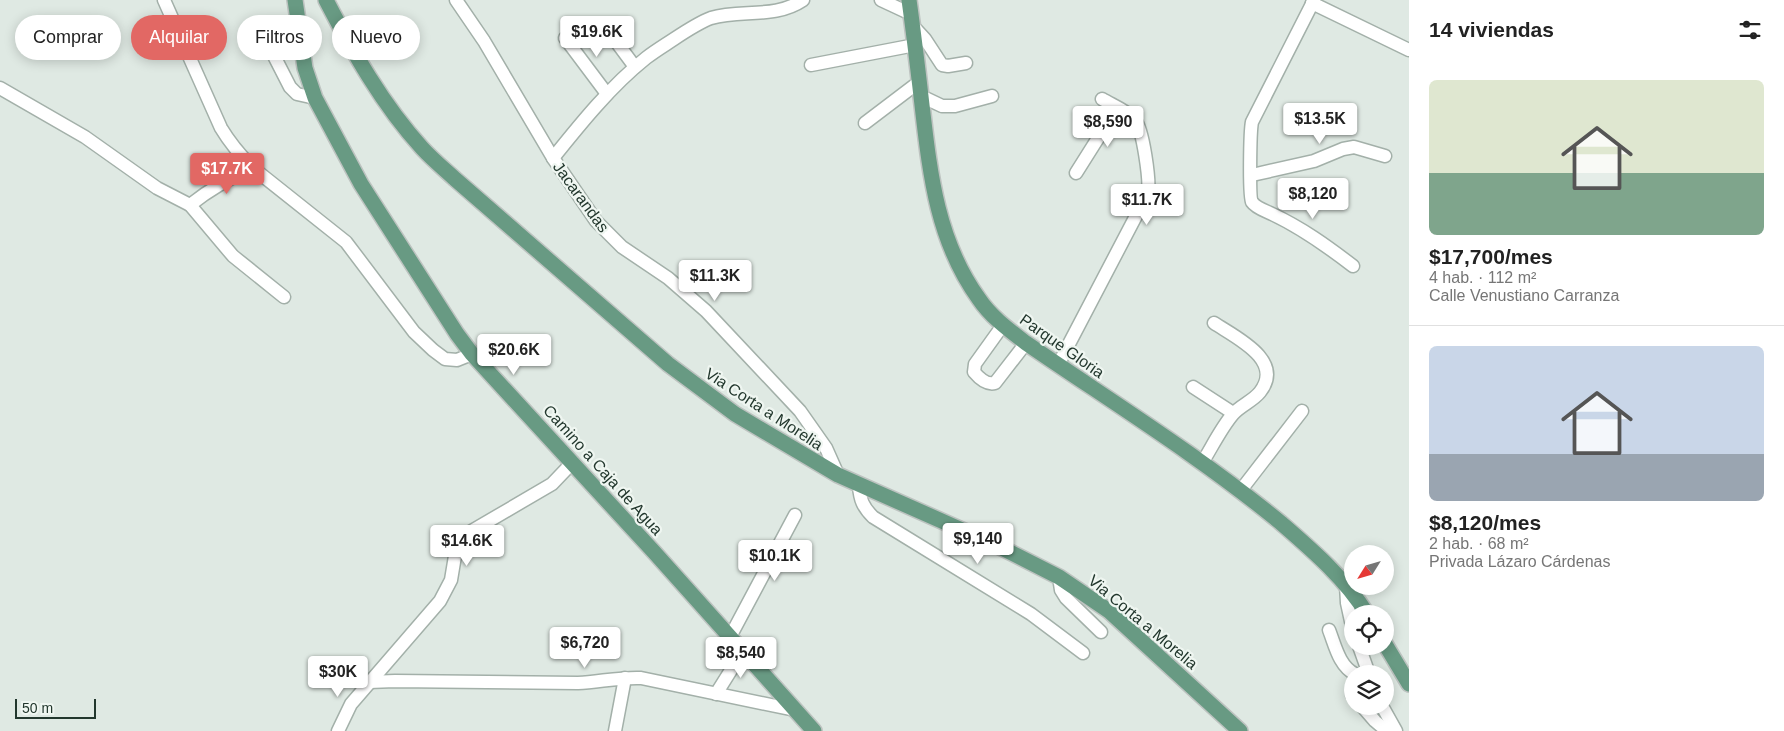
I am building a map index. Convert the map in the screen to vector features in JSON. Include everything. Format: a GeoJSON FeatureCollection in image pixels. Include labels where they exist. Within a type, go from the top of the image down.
{"type":"FeatureCollection","features":[{"type":"Feature","properties":{"kind":"main road","name":"Camino a Caja de Agua"},"geometry":{"type":"LineString","coordinates":[[295,0],[305,68],[315,98],[361,184],[457,334],[472,354],[573,462],[814,731]]}},
{"type":"Feature","properties":{"kind":"main road","name":"Via Corta a Morelia"},"geometry":{"type":"LineString","coordinates":[[326,0],[370,79],[394,114],[422,148],[455,180],[668,364],[701,390],[757,428],[838,475],[859,486],[998,546],[1059,577],[1109,611],[1240,731]]}},
{"type":"Feature","properties":{"kind":"main road","name":"Parque Gloria"},"geometry":{"type":"LineString","coordinates":[[911,13],[934,194],[948,240],[961,271],[980,301],[1003,325],[1026,343],[1241,490],[1303,542],[1344,583]]}},
{"type":"Feature","properties":{"kind":"main road"},"geometry":{"type":"LineString","coordinates":[[1392,655],[1408,681]]}},
{"type":"Feature","properties":{"kind":"street"},"geometry":{"type":"LineString","coordinates":[[164,0],[221,128],[230,143],[253,168],[346,242],[414,332],[433,350],[445,359],[457,360],[472,354]]}},
{"type":"Feature","properties":{"kind":"street","name":"Jacarandas"},"geometry":{"type":"LineString","coordinates":[[456,0],[484,41],[553,158],[596,221],[622,247],[668,278],[687,294],[800,411],[826,448],[838,475]]}},
{"type":"Feature","properties":{"kind":"street"},"geometry":{"type":"LineString","coordinates":[[553,158],[607,94],[635,67],[648,56],[691,28],[709,19],[727,14],[780,11],[792,7],[803,0]]}},
{"type":"Feature","properties":{"kind":"street"},"geometry":{"type":"LineString","coordinates":[[881,0],[911,13],[942,65],[966,63]]}},
{"type":"Feature","properties":{"kind":"street"},"geometry":{"type":"LineString","coordinates":[[1353,266],[1298,226],[1259,208],[1252,202],[1250,194],[1252,175],[1250,135],[1252,122],[1313,1],[1409,50]]}},
{"type":"Feature","properties":{"kind":"street"},"geometry":{"type":"LineString","coordinates":[[612,36],[635,67]]}},
{"type":"Feature","properties":{"kind":"street"},"geometry":{"type":"LineString","coordinates":[[565,38],[607,94]]}},
{"type":"Feature","properties":{"kind":"street"},"geometry":{"type":"LineString","coordinates":[[811,65],[915,45]]}},
{"type":"Feature","properties":{"kind":"street"},"geometry":{"type":"LineString","coordinates":[[276,60],[290,87],[297,94],[315,98]]}},
{"type":"Feature","properties":{"kind":"street"},"geometry":{"type":"LineString","coordinates":[[0,88],[85,137],[157,188],[190,205],[233,256],[284,297]]}},
{"type":"Feature","properties":{"kind":"street"},"geometry":{"type":"LineString","coordinates":[[865,123],[920,89],[942,106],[955,106],[992,96]]}},
{"type":"Feature","properties":{"kind":"street"},"geometry":{"type":"LineString","coordinates":[[1058,365],[1148,193],[1148,180],[1139,125],[1132,116],[1102,99]]}},
{"type":"Feature","properties":{"kind":"street"},"geometry":{"type":"LineString","coordinates":[[1076,173],[1117,108]]}},
{"type":"Feature","properties":{"kind":"street"},"geometry":{"type":"LineString","coordinates":[[1252,175],[1314,161],[1342,149],[1354,148],[1386,156]]}},
{"type":"Feature","properties":{"kind":"street"},"geometry":{"type":"LineString","coordinates":[[190,205],[207,191],[229,178],[253,168]]}},
{"type":"Feature","properties":{"kind":"street"},"geometry":{"type":"LineString","coordinates":[[1202,462],[1233,413],[1259,393],[1266,381],[1267,369],[1260,357],[1248,345],[1214,322]]}},
{"type":"Feature","properties":{"kind":"street"},"geometry":{"type":"LineString","coordinates":[[1003,325],[975,364],[974,367],[977,375],[988,382],[996,383],[1026,343]]}},
{"type":"Feature","properties":{"kind":"street"},"geometry":{"type":"LineString","coordinates":[[1193,387],[1233,413]]}},
{"type":"Feature","properties":{"kind":"street"},"geometry":{"type":"LineString","coordinates":[[1241,490],[1302,411]]}},
{"type":"Feature","properties":{"kind":"street"},"geometry":{"type":"LineString","coordinates":[[338,731],[351,704],[440,601],[451,580],[456,550],[461,540],[470,532],[552,484],[573,462]]}},
{"type":"Feature","properties":{"kind":"street"},"geometry":{"type":"LineString","coordinates":[[859,486],[860,498],[864,508],[873,517],[1031,614],[1083,653]]}},
{"type":"Feature","properties":{"kind":"street"},"geometry":{"type":"LineString","coordinates":[[730,637],[795,515]]}},
{"type":"Feature","properties":{"kind":"street"},"geometry":{"type":"LineString","coordinates":[[1059,577],[1061,590],[1066,598],[1101,632]]}},
{"type":"Feature","properties":{"kind":"street"},"geometry":{"type":"LineString","coordinates":[[1330,630],[1344,665]]}},
{"type":"Feature","properties":{"kind":"street"},"geometry":{"type":"LineString","coordinates":[[716,694],[743,650]]}},
{"type":"Feature","properties":{"kind":"street"},"geometry":{"type":"LineString","coordinates":[[614,731],[625,678]]}},
{"type":"Feature","properties":{"kind":"street"},"geometry":{"type":"LineString","coordinates":[[369,682],[578,683],[641,678],[795,710]]}},
{"type":"Feature","properties":{"kind":"street"},"geometry":{"type":"LineString","coordinates":[[1370,715],[1387,731]]}},
{"type":"Feature","properties":{"kind":"street"},"geometry":{"type":"LineString","coordinates":[[1387,715],[1396,731]]}}]}
